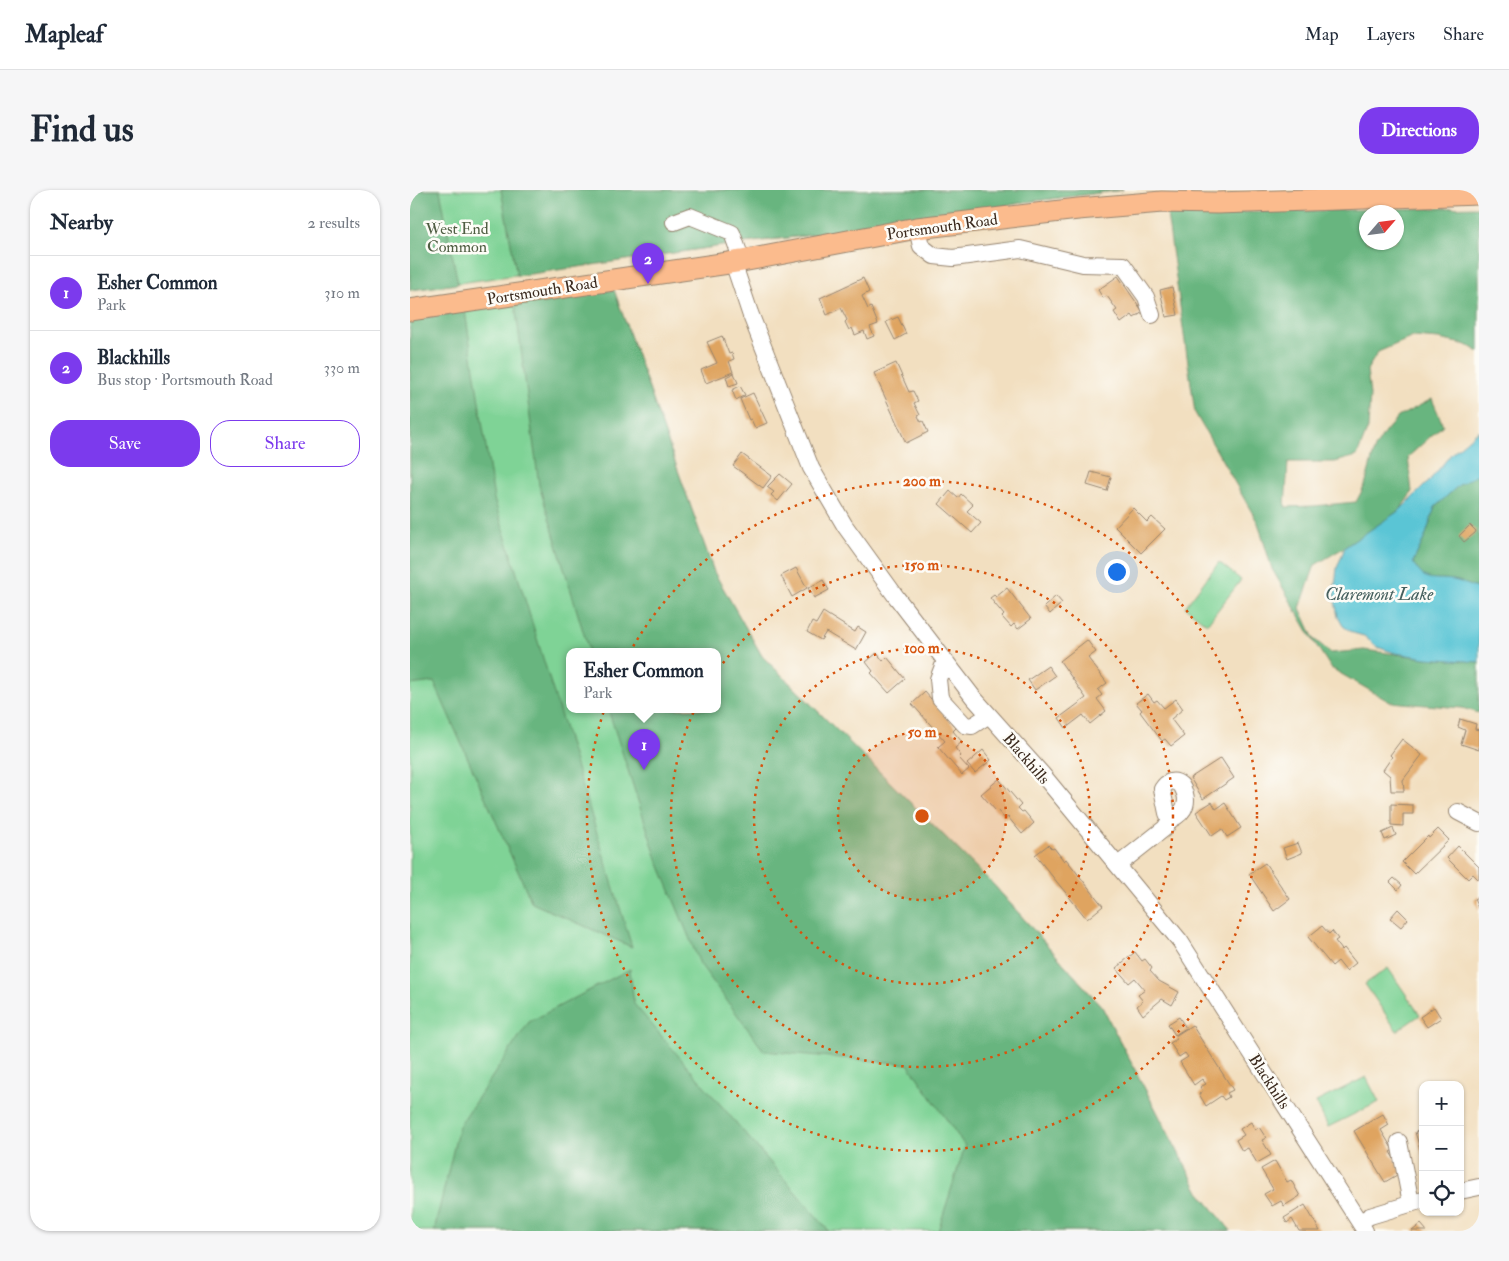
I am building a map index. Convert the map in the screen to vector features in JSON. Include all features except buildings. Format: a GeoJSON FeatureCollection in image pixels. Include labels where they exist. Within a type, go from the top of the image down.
{"type":"FeatureCollection","features":[{"type":"Feature","properties":{"kind":"main road","name":"Portsmouth Road"},"geometry":{"type":"LineString","coordinates":[[410,310],[737,261],[917,228],[1078,210],[1162,202],[1217,203],[1479,194]]}},
{"type":"Feature","properties":{"kind":"street","name":"Blackhills"},"geometry":{"type":"LineString","coordinates":[[674,222],[690,216],[732,233],[750,313],[811,468],[845,526],[947,663],[989,715],[1166,922],[1362,1226]]}},
{"type":"Feature","properties":{"kind":"street"},"geometry":{"type":"LineString","coordinates":[[917,228],[921,246],[934,256],[953,258],[1020,248],[1083,264],[1123,265],[1146,297],[1152,316]]}},
{"type":"Feature","properties":{"kind":"street"},"geometry":{"type":"LineString","coordinates":[[947,663],[943,666],[938,679],[940,698],[965,725],[972,726],[989,715]]}},
{"type":"Feature","properties":{"kind":"street"},"geometry":{"type":"LineString","coordinates":[[1458,812],[1479,823]]}},
{"type":"Feature","properties":{"kind":"street"},"geometry":{"type":"LineString","coordinates":[[1118,865],[1165,828],[1170,820]]}},
{"type":"Feature","properties":{"kind":"street"},"geometry":{"type":"LineString","coordinates":[[1362,1226],[1370,1216],[1417,1202],[1399,1142]]}},
{"type":"Feature","properties":{"kind":"street"},"geometry":{"type":"LineString","coordinates":[[1464,1190],[1479,1187]]}},
{"type":"Feature","properties":{"kind":"green space","name":"West End Common"},"geometry":{"type":"Polygon","coordinates":[[[410,190],[1123,190],[1026,202],[891,226],[735,244],[410,290],[410,190]]]}},
{"type":"Feature","properties":{"kind":"green space"},"geometry":{"type":"Polygon","coordinates":[[[410,190],[440,190],[458,284],[410,290],[410,190]]]}},
{"type":"Feature","properties":{"kind":"green space","name":"West End Common"},"geometry":{"type":"Polygon","coordinates":[[[501,190],[1123,190],[1026,202],[920,222],[735,244],[517,276],[501,190]]]}},
{"type":"Feature","properties":{"kind":"green space"},"geometry":{"type":"Polygon","coordinates":[[[1479,207],[1479,352],[1467,345],[1439,339],[1413,337],[1378,352],[1367,370],[1370,395],[1368,428],[1357,456],[1335,462],[1288,462],[1285,507],[1356,502],[1365,485],[1375,448],[1385,432],[1398,417],[1432,399],[1443,425],[1408,457],[1412,492],[1400,510],[1315,565],[1300,608],[1314,639],[1331,653],[1364,650],[1426,658],[1479,662],[1479,713],[1462,708],[1390,702],[1331,668],[1272,569],[1258,523],[1195,413],[1167,214],[1359,210],[1359,250],[1404,250],[1404,209],[1479,207]]]}},
{"type":"Feature","properties":{"kind":"green space"},"geometry":{"type":"Polygon","coordinates":[[[614,290],[714,572],[762,656],[992,883],[1102,1007],[1199,1192],[1231,1231],[410,1231],[410,320],[614,290]]]}},
{"type":"Feature","properties":{"kind":"green space"},"geometry":{"type":"Polygon","coordinates":[[[614,290],[714,572],[762,656],[992,883],[1102,1007],[1199,1192],[1231,1231],[938,1231],[965,1146],[908,1064],[764,1051],[700,964],[657,859],[609,713],[721,713],[721,648],[588,648],[539,485],[515,304],[614,290]]]}},
{"type":"Feature","properties":{"kind":"green space"},"geometry":{"type":"Polygon","coordinates":[[[465,311],[494,499],[632,947],[532,903],[434,682],[410,685],[410,320],[465,311]]]}},
{"type":"Feature","properties":{"kind":"green space"},"geometry":{"type":"Polygon","coordinates":[[[1479,474],[1479,589],[1456,581],[1425,577],[1413,562],[1425,537],[1435,507],[1459,485],[1479,474]]]}},
{"type":"Feature","properties":{"kind":"green space"},"geometry":{"type":"Polygon","coordinates":[[[1219,562],[1241,580],[1207,624],[1185,607],[1219,562]]]}},
{"type":"Feature","properties":{"kind":"green space"},"geometry":{"type":"Polygon","coordinates":[[[1388,968],[1420,1015],[1397,1031],[1365,984],[1388,968]]]}},
{"type":"Feature","properties":{"kind":"green space"},"geometry":{"type":"Polygon","coordinates":[[[630,969],[634,1004],[829,1231],[434,1231],[459,1126],[529,1022],[630,969]]]}},
{"type":"Feature","properties":{"kind":"green space"},"geometry":{"type":"Polygon","coordinates":[[[1366,1077],[1379,1102],[1328,1127],[1316,1102],[1366,1077]]]}},
{"type":"Feature","properties":{"kind":"water","name":"Claremont Lake"},"geometry":{"type":"Polygon","coordinates":[[[1479,430],[1479,474],[1459,485],[1435,507],[1425,537],[1413,562],[1425,577],[1456,581],[1479,589],[1479,662],[1426,658],[1395,653],[1377,647],[1364,636],[1353,633],[1343,626],[1338,617],[1334,595],[1337,568],[1345,547],[1400,510],[1430,480],[1452,453],[1479,430]]]}},
{"type":"Feature","properties":{"kind":"place","name":"Blackhills"},"geometry":{"type":"Point","coordinates":[648,284]}},
{"type":"Feature","properties":{"kind":"place","name":"Esher Common"},"geometry":{"type":"Point","coordinates":[644,770]}}]}
